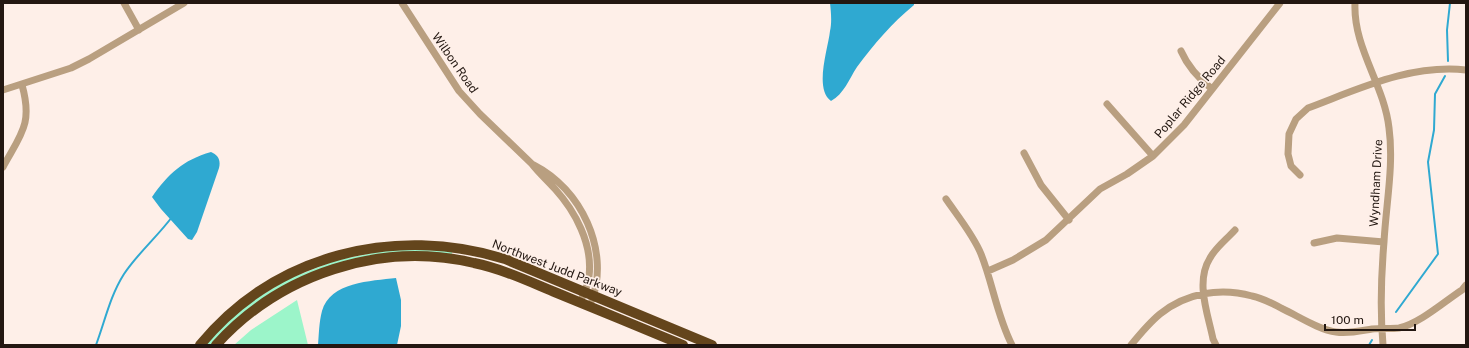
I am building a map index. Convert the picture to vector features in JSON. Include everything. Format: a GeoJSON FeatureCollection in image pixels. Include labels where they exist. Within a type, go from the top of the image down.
{"type":"FeatureCollection","features":[{"type":"Feature","properties":{"kind":"highway","name":"Northwest Judd Parkway"},"geometry":{"type":"LineString","coordinates":[[200,345],[221,322],[257,293],[283,277],[308,266],[335,256],[360,250],[384,246],[430,245],[453,247],[505,259],[712,345]]}},
{"type":"Feature","properties":{"kind":"highway","name":"Northwest Judd Parkway"},"geometry":{"type":"LineString","coordinates":[[216,345],[235,326],[266,301],[312,276],[359,262],[405,256],[433,257],[474,262],[508,273],[683,345]]}},
{"type":"Feature","properties":{"kind":"street"},"geometry":{"type":"LineString","coordinates":[[124,3],[139,30]]}},
{"type":"Feature","properties":{"kind":"street"},"geometry":{"type":"LineString","coordinates":[[3,90],[71,68],[184,3]]}},
{"type":"Feature","properties":{"kind":"street","name":"Wilbon Road"},"geometry":{"type":"LineString","coordinates":[[402,3],[459,91],[480,114],[532,164],[541,169],[565,189],[579,207],[587,222],[594,242],[598,270],[598,278],[585,304]]}},
{"type":"Feature","properties":{"kind":"street","name":"Poplar Ridge Road"},"geometry":{"type":"LineString","coordinates":[[988,271],[1012,260],[1046,240],[1069,220],[1100,189],[1127,174],[1153,156],[1184,125],[1280,3]]}},
{"type":"Feature","properties":{"kind":"street","name":"Wyndham Drive"},"geometry":{"type":"LineString","coordinates":[[1355,3],[1357,32],[1375,83],[1383,100],[1389,127],[1391,152],[1380,297],[1383,345]]}},
{"type":"Feature","properties":{"kind":"street"},"geometry":{"type":"LineString","coordinates":[[1181,51],[1197,77],[1212,89]]}},
{"type":"Feature","properties":{"kind":"street"},"geometry":{"type":"LineString","coordinates":[[1300,175],[1291,166],[1288,154],[1289,134],[1296,119],[1308,108],[1400,74],[1427,70],[1466,70]]}},
{"type":"Feature","properties":{"kind":"street"},"geometry":{"type":"LineString","coordinates":[[3,167],[20,138],[26,121],[25,96],[22,85]]}},
{"type":"Feature","properties":{"kind":"street"},"geometry":{"type":"LineString","coordinates":[[1107,104],[1153,156]]}},
{"type":"Feature","properties":{"kind":"street"},"geometry":{"type":"LineString","coordinates":[[1024,153],[1041,185],[1069,220]]}},
{"type":"Feature","properties":{"kind":"street"},"geometry":{"type":"LineString","coordinates":[[946,199],[980,252],[988,271],[1004,331],[1012,345]]}},
{"type":"Feature","properties":{"kind":"street"},"geometry":{"type":"LineString","coordinates":[[1216,345],[1213,339],[1203,293],[1203,277],[1209,258],[1235,230]]}},
{"type":"Feature","properties":{"kind":"street"},"geometry":{"type":"LineString","coordinates":[[1314,243],[1337,238],[1384,242]]}},
{"type":"Feature","properties":{"kind":"street"},"geometry":{"type":"LineString","coordinates":[[1131,345],[1153,320],[1167,309],[1181,301],[1203,293],[1228,291],[1252,296],[1264,300],[1320,327],[1336,332],[1353,332],[1382,328],[1399,328],[1409,325],[1462,290],[1466,285]]}},
{"type":"Feature","properties":{"kind":"green space"},"geometry":{"type":"Polygon","coordinates":[[[394,249],[452,251],[452,254],[422,253],[337,264],[223,332],[211,345],[205,345],[246,305],[288,279],[337,260],[394,249]]]}},
{"type":"Feature","properties":{"kind":"green space"},"geometry":{"type":"Polygon","coordinates":[[[297,300],[308,345],[234,345],[251,330],[297,300]]]}},
{"type":"Feature","properties":{"kind":"water"},"geometry":{"type":"Polygon","coordinates":[[[830,3],[914,3],[914,5],[891,26],[877,42],[857,67],[843,90],[831,101],[823,88],[823,68],[831,24],[830,3]]]}},
{"type":"Feature","properties":{"kind":"water"},"geometry":{"type":"Polygon","coordinates":[[[211,152],[218,158],[220,163],[219,168],[197,232],[192,240],[188,239],[152,197],[164,181],[177,169],[192,159],[211,152]]]}},
{"type":"Feature","properties":{"kind":"water"},"geometry":{"type":"Polygon","coordinates":[[[396,278],[401,300],[401,326],[397,345],[318,345],[322,311],[326,301],[333,294],[342,289],[364,282],[396,278]]]}},
{"type":"Feature","properties":{"kind":"waterway"},"geometry":{"type":"LineString","coordinates":[[1448,61],[1447,30],[1450,3]]}},
{"type":"Feature","properties":{"kind":"waterway"},"geometry":{"type":"LineString","coordinates":[[1396,312],[1438,254],[1428,162],[1434,130],[1435,94],[1445,76]]}},
{"type":"Feature","properties":{"kind":"waterway"},"geometry":{"type":"LineString","coordinates":[[96,345],[111,300],[119,282],[135,259],[172,217]]}},
{"type":"Feature","properties":{"kind":"waterway"},"geometry":{"type":"LineString","coordinates":[[1369,345],[1372,340]]}}]}
